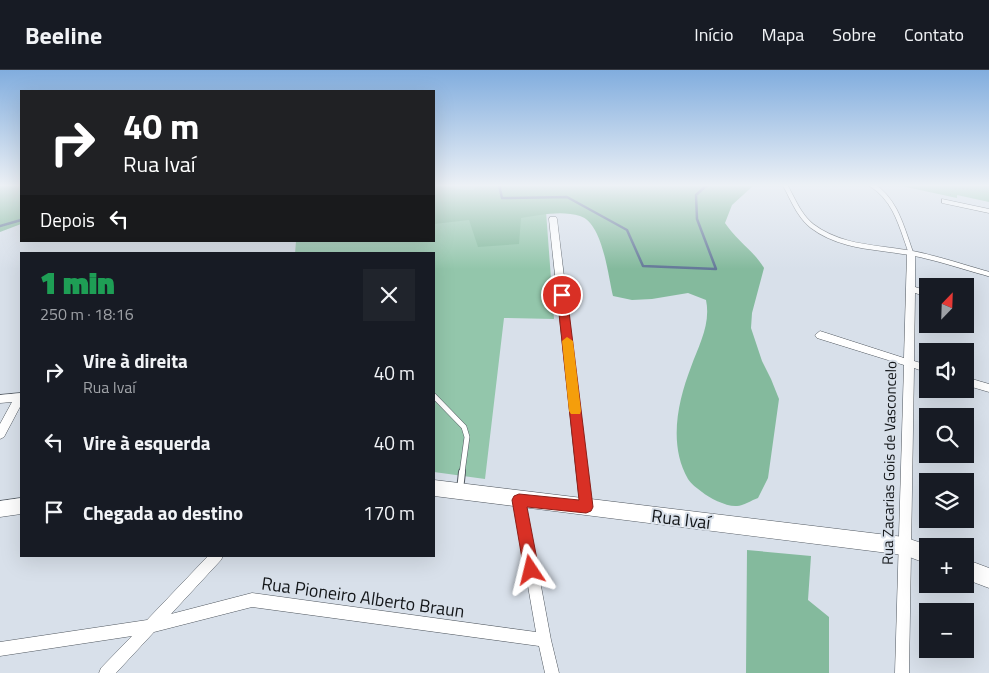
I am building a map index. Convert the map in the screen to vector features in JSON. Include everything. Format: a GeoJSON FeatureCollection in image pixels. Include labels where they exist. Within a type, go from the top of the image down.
{"type":"FeatureCollection","features":[{"type":"Feature","properties":{"kind":"main road","name":"Rua Ivaí"},"geometry":{"type":"LineString","coordinates":[[435,488],[904,546],[919,552]]}},
{"type":"Feature","properties":{"kind":"main road"},"geometry":{"type":"LineString","coordinates":[[0,510],[20,506]]}},
{"type":"Feature","properties":{"kind":"main road"},"geometry":{"type":"LineString","coordinates":[[974,572],[989,578]]}},
{"type":"Feature","properties":{"kind":"street"},"geometry":{"type":"LineString","coordinates":[[553,218],[586,507]]}},
{"type":"Feature","properties":{"kind":"street","name":"Rua Zacarias Gois de Vasconcelo"},"geometry":{"type":"LineString","coordinates":[[902,673],[911,253]]}},
{"type":"Feature","properties":{"kind":"street"},"geometry":{"type":"LineString","coordinates":[[910,289],[919,292]]}},
{"type":"Feature","properties":{"kind":"street"},"geometry":{"type":"LineString","coordinates":[[820,335],[919,366]]}},
{"type":"Feature","properties":{"kind":"street"},"geometry":{"type":"LineString","coordinates":[[974,384],[989,388]]}},
{"type":"Feature","properties":{"kind":"street"},"geometry":{"type":"LineString","coordinates":[[0,400],[20,397]]}},
{"type":"Feature","properties":{"kind":"street"},"geometry":{"type":"LineString","coordinates":[[0,434],[20,399]]}},
{"type":"Feature","properties":{"kind":"street"},"geometry":{"type":"LineString","coordinates":[[519,500],[544,640],[552,673]]}},
{"type":"Feature","properties":{"kind":"street"},"geometry":{"type":"LineString","coordinates":[[106,673],[216,557]]}},
{"type":"Feature","properties":{"kind":"street","name":"Rua Pioneiro Alberto Braun"},"geometry":{"type":"LineString","coordinates":[[0,649],[151,626],[252,600],[294,608],[544,640]]}},
{"type":"Feature","properties":{"kind":"lane"},"geometry":{"type":"LineString","coordinates":[[800,213],[811,226],[827,236],[871,248],[911,253],[989,274]]}},
{"type":"Feature","properties":{"kind":"lane"},"geometry":{"type":"LineString","coordinates":[[895,213],[911,253]]}},
{"type":"Feature","properties":{"kind":"lane"},"geometry":{"type":"LineString","coordinates":[[435,397],[464,427],[467,437],[460,492]]}},
{"type":"Feature","properties":{"kind":"green space"},"geometry":{"type":"Polygon","coordinates":[[[0,213],[20,213],[20,224],[0,232],[0,213]]]}},
{"type":"Feature","properties":{"kind":"green space"},"geometry":{"type":"Polygon","coordinates":[[[435,213],[546,213],[554,319],[504,318],[485,479],[435,472],[435,252],[295,252],[296,242],[435,242],[435,213]]]}},
{"type":"Feature","properties":{"kind":"green space"},"geometry":{"type":"Polygon","coordinates":[[[435,213],[564,213],[521,218],[519,244],[478,247],[469,220],[435,224],[435,213]]]}},
{"type":"Feature","properties":{"kind":"green space"},"geometry":{"type":"Polygon","coordinates":[[[567,213],[729,213],[725,223],[764,268],[752,313],[751,328],[762,361],[779,399],[768,478],[758,498],[737,506],[718,502],[705,494],[688,479],[678,452],[677,423],[679,408],[686,380],[706,326],[706,300],[688,293],[632,300],[613,296],[599,239],[588,221],[567,213]]]}},
{"type":"Feature","properties":{"kind":"green space"},"geometry":{"type":"Polygon","coordinates":[[[747,550],[811,556],[808,600],[829,617],[829,673],[746,673],[747,550]]]}},
{"type":"Feature","properties":{"kind":"waterway"},"geometry":{"type":"LineString","coordinates":[[596,213],[627,230],[643,266],[716,269],[697,219],[697,213]]}},
{"type":"Feature","properties":{"kind":"waterway"},"geometry":{"type":"LineString","coordinates":[[0,226],[20,220]]}},
{"type":"Feature","properties":{"kind":"slow traffic"},"geometry":{"type":"LineString","coordinates":[[567,341],[575,411]]}},
{"type":"Feature","properties":{"kind":"route"},"geometry":{"type":"LineString","coordinates":[[531,570],[519,500],[586,507],[562,295]]}}]}
